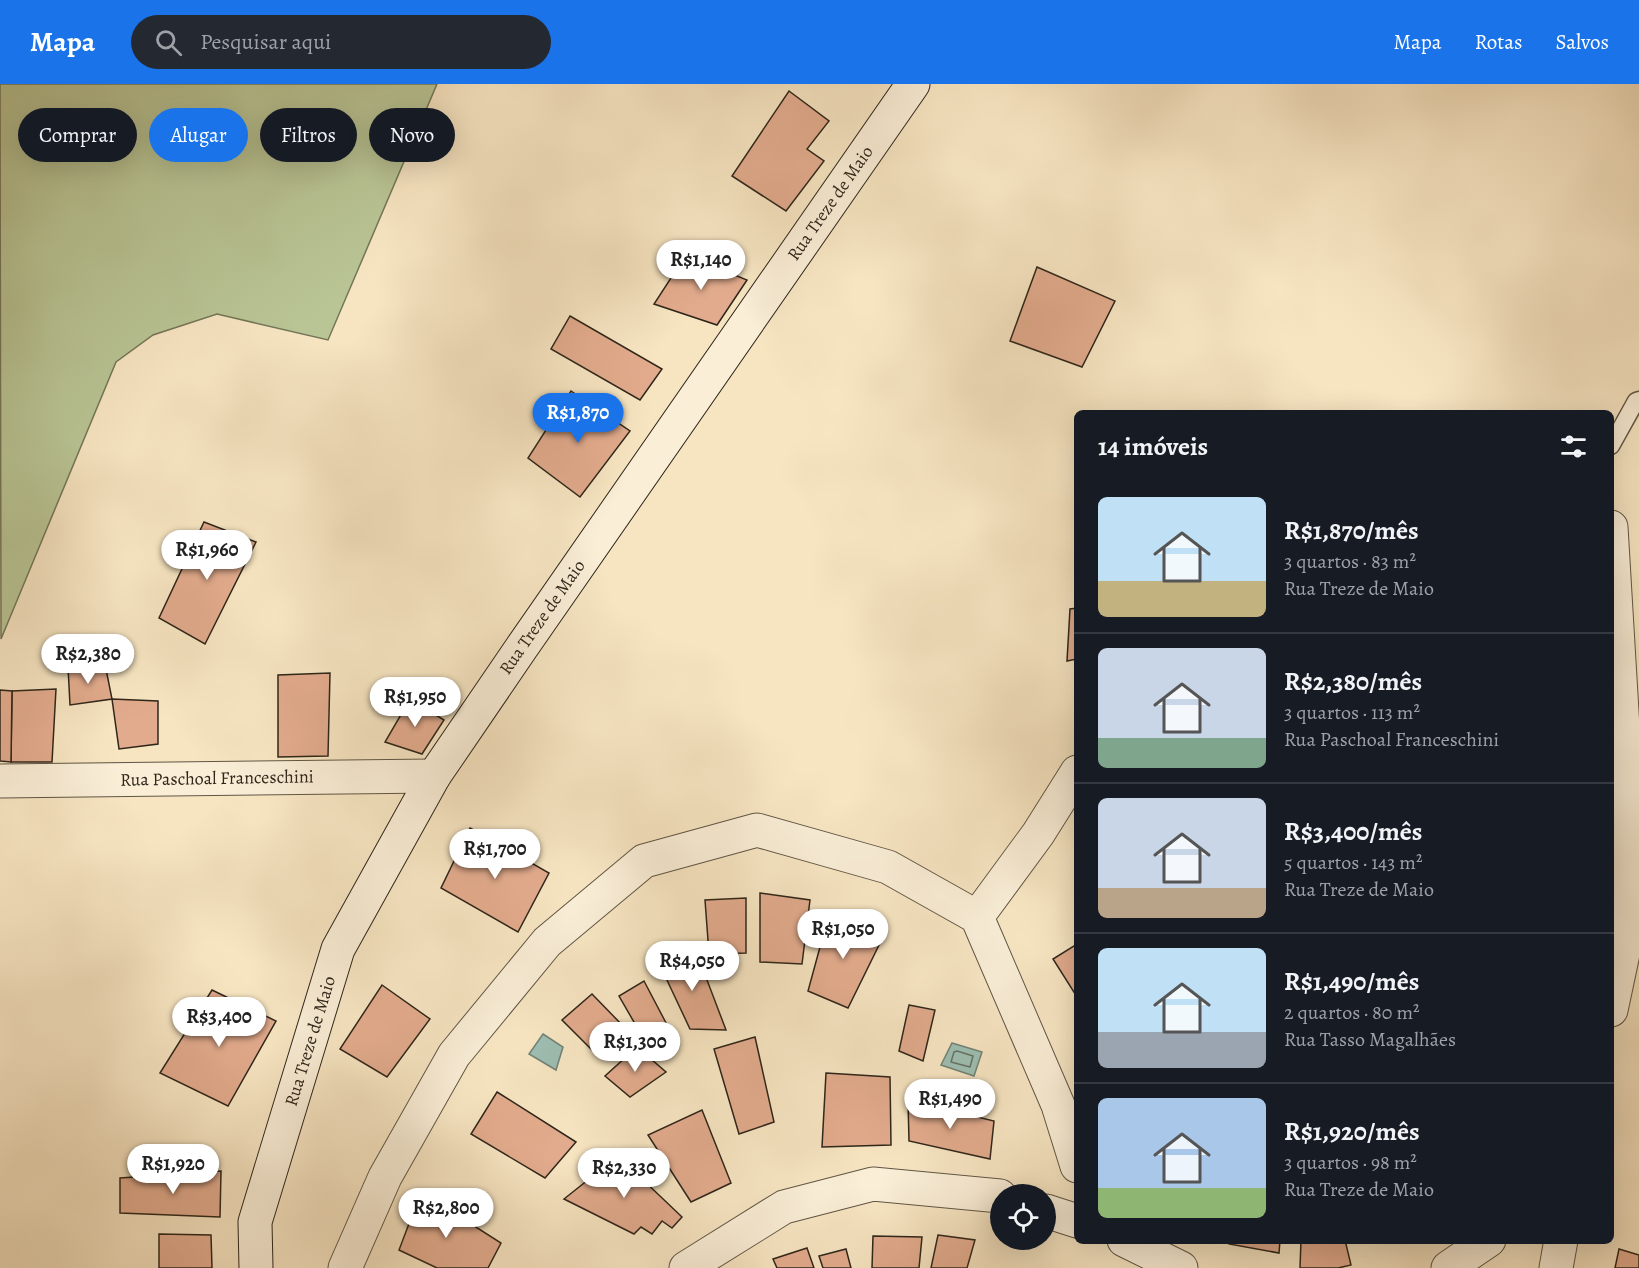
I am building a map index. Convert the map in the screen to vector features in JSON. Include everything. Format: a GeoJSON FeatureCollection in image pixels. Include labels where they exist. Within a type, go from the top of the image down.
{"type":"FeatureCollection","features":[{"type":"Feature","properties":{"kind":"street","name":"Rua Treze de Maio"},"geometry":{"type":"LineString","coordinates":[[256,1268],[255,1222],[338,949],[434,776],[913,84]]}},
{"type":"Feature","properties":{"kind":"street"},"geometry":{"type":"LineString","coordinates":[[1614,577],[1634,936],[1614,1000]]}},
{"type":"Feature","properties":{"kind":"street","name":"Rua Paschoal Franceschini"},"geometry":{"type":"LineString","coordinates":[[0,781],[434,776]]}},
{"type":"Feature","properties":{"kind":"street"},"geometry":{"type":"LineString","coordinates":[[977,917],[1038,834],[1074,777]]}},
{"type":"Feature","properties":{"kind":"street"},"geometry":{"type":"LineString","coordinates":[[345,1268],[385,1177],[454,1055],[547,942],[644,861],[757,830],[888,867],[977,917],[1058,1105],[1074,1156]]}},
{"type":"Feature","properties":{"kind":"street"},"geometry":{"type":"LineString","coordinates":[[686,1268],[784,1207],[873,1184],[990,1195]]}},
{"type":"Feature","properties":{"kind":"street"},"geometry":{"type":"LineString","coordinates":[[1056,1214],[1074,1220]]}},
{"type":"Feature","properties":{"kind":"street"},"geometry":{"type":"LineString","coordinates":[[1132,1244],[1181,1268]]}},
{"type":"Feature","properties":{"kind":"street"},"geometry":{"type":"LineString","coordinates":[[1448,1268],[1483,1244]]}},
{"type":"Feature","properties":{"kind":"street"},"geometry":{"type":"LineString","coordinates":[[1556,1268],[1560,1244]]}},
{"type":"Feature","properties":{"kind":"lane"},"geometry":{"type":"LineString","coordinates":[[1614,441],[1636,401],[1639,400]]}},
{"type":"Feature","properties":{"kind":"green space"},"geometry":{"type":"Polygon","coordinates":[[[0,84],[437,84],[427,108],[369,108],[369,162],[404,162],[328,340],[217,314],[153,335],[116,362],[1,639],[0,84]]]}},
{"type":"Feature","properties":{"kind":"water"},"geometry":{"type":"Polygon","coordinates":[[[543,1034],[563,1047],[556,1070],[529,1054],[543,1034]]]}},
{"type":"Feature","properties":{"kind":"water"},"geometry":{"type":"Polygon","coordinates":[[[952,1043],[982,1052],[974,1076],[941,1065],[952,1043]]]}},
{"type":"Feature","properties":{"kind":"building"},"geometry":{"type":"Polygon","coordinates":[[[789,91],[829,121],[807,149],[824,161],[786,211],[732,176],[789,91]]]}},
{"type":"Feature","properties":{"kind":"building"},"geometry":{"type":"Polygon","coordinates":[[[686,255],[747,280],[717,325],[654,304],[686,255]]]}},
{"type":"Feature","properties":{"kind":"building"},"geometry":{"type":"Polygon","coordinates":[[[1037,267],[1115,301],[1082,367],[1010,341],[1037,267]]]}},
{"type":"Feature","properties":{"kind":"building"},"geometry":{"type":"Polygon","coordinates":[[[570,316],[662,369],[640,400],[551,349],[570,316]]]}},
{"type":"Feature","properties":{"kind":"building"},"geometry":{"type":"Polygon","coordinates":[[[571,391],[630,431],[580,497],[528,458],[571,391]]]}},
{"type":"Feature","properties":{"kind":"building"},"geometry":{"type":"Polygon","coordinates":[[[204,522],[256,542],[205,644],[159,618],[204,522]]]}},
{"type":"Feature","properties":{"kind":"building"},"geometry":{"type":"Polygon","coordinates":[[[1074,608],[1074,660],[1067,661],[1070,609],[1074,608]]]}},
{"type":"Feature","properties":{"kind":"building"},"geometry":{"type":"Polygon","coordinates":[[[68,667],[106,669],[112,699],[70,705],[68,667]]]}},
{"type":"Feature","properties":{"kind":"building"},"geometry":{"type":"Polygon","coordinates":[[[330,673],[328,756],[278,757],[278,675],[330,673]]]}},
{"type":"Feature","properties":{"kind":"building"},"geometry":{"type":"Polygon","coordinates":[[[56,689],[52,762],[11,762],[12,691],[56,689]]]}},
{"type":"Feature","properties":{"kind":"building"},"geometry":{"type":"Polygon","coordinates":[[[0,690],[12,691],[11,762],[0,761],[0,690]]]}},
{"type":"Feature","properties":{"kind":"building"},"geometry":{"type":"Polygon","coordinates":[[[112,699],[158,701],[158,744],[119,749],[112,699]]]}},
{"type":"Feature","properties":{"kind":"building"},"geometry":{"type":"Polygon","coordinates":[[[410,699],[444,720],[422,754],[385,742],[410,699]]]}},
{"type":"Feature","properties":{"kind":"building"},"geometry":{"type":"Polygon","coordinates":[[[470,828],[549,873],[518,932],[441,888],[470,828]]]}},
{"type":"Feature","properties":{"kind":"building"},"geometry":{"type":"Polygon","coordinates":[[[760,893],[810,900],[802,964],[760,962],[760,893]]]}},
{"type":"Feature","properties":{"kind":"building"},"geometry":{"type":"Polygon","coordinates":[[[746,898],[746,953],[709,954],[705,900],[746,898]]]}},
{"type":"Feature","properties":{"kind":"building"},"geometry":{"type":"Polygon","coordinates":[[[829,914],[884,935],[848,1008],[808,991],[829,914]]]}},
{"type":"Feature","properties":{"kind":"building"},"geometry":{"type":"Polygon","coordinates":[[[1074,946],[1074,992],[1053,959],[1074,946]]]}},
{"type":"Feature","properties":{"kind":"building"},"geometry":{"type":"Polygon","coordinates":[[[696,951],[726,1030],[690,1029],[658,961],[696,951]]]}},
{"type":"Feature","properties":{"kind":"building"},"geometry":{"type":"Polygon","coordinates":[[[644,981],[675,1040],[650,1050],[619,996],[644,981]]]}},
{"type":"Feature","properties":{"kind":"building"},"geometry":{"type":"Polygon","coordinates":[[[382,985],[430,1019],[387,1077],[340,1049],[382,985]]]}},
{"type":"Feature","properties":{"kind":"building"},"geometry":{"type":"Polygon","coordinates":[[[212,990],[276,1021],[228,1106],[160,1073],[212,990]]]}},
{"type":"Feature","properties":{"kind":"building"},"geometry":{"type":"Polygon","coordinates":[[[592,994],[624,1027],[594,1052],[562,1020],[592,994]]]}},
{"type":"Feature","properties":{"kind":"building"},"geometry":{"type":"Polygon","coordinates":[[[909,1005],[935,1010],[923,1061],[899,1051],[909,1005]]]}},
{"type":"Feature","properties":{"kind":"building"},"geometry":{"type":"Polygon","coordinates":[[[755,1037],[774,1122],[739,1134],[714,1049],[755,1037]]]}},
{"type":"Feature","properties":{"kind":"building"},"geometry":{"type":"Polygon","coordinates":[[[637,1047],[666,1072],[630,1097],[605,1076],[637,1047]]]}},
{"type":"Feature","properties":{"kind":"building"},"geometry":{"type":"Polygon","coordinates":[[[826,1073],[890,1077],[891,1145],[822,1147],[826,1073]]]}},
{"type":"Feature","properties":{"kind":"building"},"geometry":{"type":"Polygon","coordinates":[[[497,1092],[576,1142],[545,1178],[471,1134],[497,1092]]]}},
{"type":"Feature","properties":{"kind":"building"},"geometry":{"type":"Polygon","coordinates":[[[908,1100],[994,1121],[990,1159],[909,1141],[908,1100]]]}},
{"type":"Feature","properties":{"kind":"building"},"geometry":{"type":"Polygon","coordinates":[[[702,1110],[731,1183],[691,1202],[648,1135],[702,1110]]]}},
{"type":"Feature","properties":{"kind":"building"},"geometry":{"type":"Polygon","coordinates":[[[618,1156],[682,1217],[672,1228],[662,1221],[652,1234],[641,1227],[634,1234],[564,1199],[618,1156]]]}},
{"type":"Feature","properties":{"kind":"building"},"geometry":{"type":"Polygon","coordinates":[[[221,1171],[220,1217],[120,1213],[120,1178],[221,1171]]]}},
{"type":"Feature","properties":{"kind":"building"},"geometry":{"type":"Polygon","coordinates":[[[421,1192],[501,1243],[488,1268],[437,1268],[399,1250],[421,1192]]]}},
{"type":"Feature","properties":{"kind":"building"},"geometry":{"type":"Polygon","coordinates":[[[159,1234],[211,1235],[212,1268],[159,1268],[159,1234]]]}},
{"type":"Feature","properties":{"kind":"building"},"geometry":{"type":"Polygon","coordinates":[[[938,1235],[975,1240],[967,1268],[931,1268],[938,1235]]]}},
{"type":"Feature","properties":{"kind":"building"},"geometry":{"type":"Polygon","coordinates":[[[873,1236],[922,1237],[919,1268],[872,1268],[873,1236]]]}},
{"type":"Feature","properties":{"kind":"building"},"geometry":{"type":"Polygon","coordinates":[[[1229,1244],[1280,1244],[1279,1253],[1229,1244]]]}},
{"type":"Feature","properties":{"kind":"building"},"geometry":{"type":"Polygon","coordinates":[[[1301,1244],[1346,1244],[1351,1265],[1338,1268],[1300,1268],[1301,1244]]]}},
{"type":"Feature","properties":{"kind":"building"},"geometry":{"type":"Polygon","coordinates":[[[807,1248],[814,1268],[777,1268],[773,1259],[807,1248]]]}},
{"type":"Feature","properties":{"kind":"building"},"geometry":{"type":"Polygon","coordinates":[[[846,1249],[851,1268],[823,1268],[819,1256],[846,1249]]]}},
{"type":"Feature","properties":{"kind":"building"},"geometry":{"type":"Polygon","coordinates":[[[1619,1249],[1639,1255],[1639,1268],[1615,1268],[1619,1249]]]}}]}
